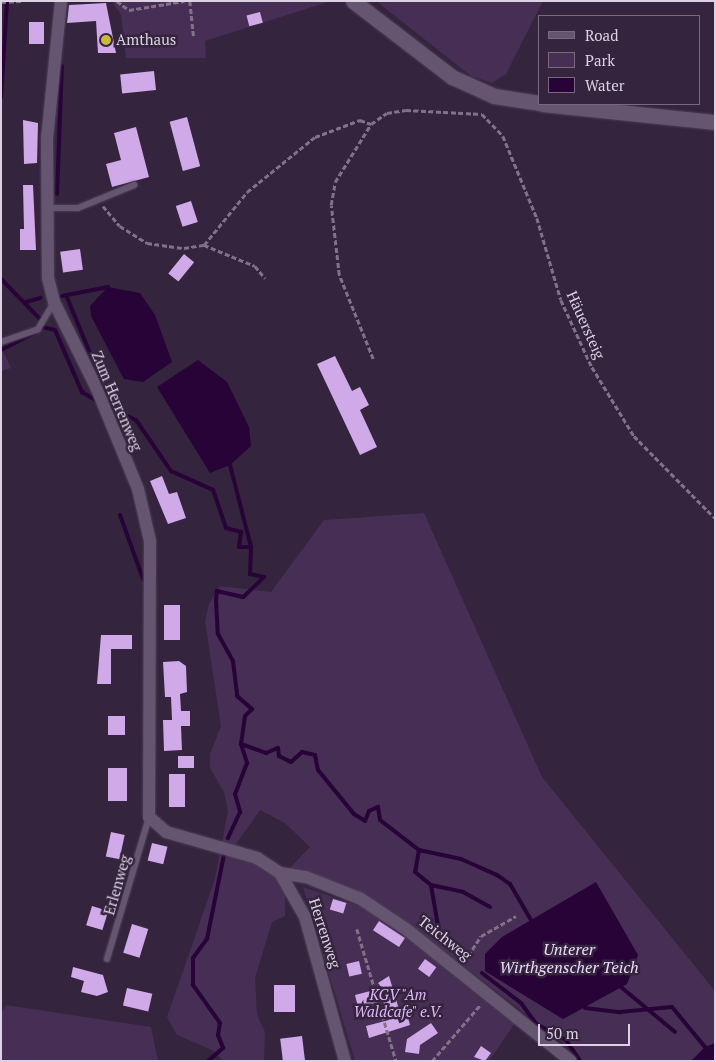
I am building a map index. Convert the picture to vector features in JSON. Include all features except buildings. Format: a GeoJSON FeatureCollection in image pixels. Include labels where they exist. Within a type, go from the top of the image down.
{"type":"FeatureCollection","features":[{"type":"Feature","properties":{"kind":"main road"},"geometry":{"type":"LineString","coordinates":[[353,1],[452,77],[494,96],[538,103]]}},
{"type":"Feature","properties":{"kind":"main road"},"geometry":{"type":"LineString","coordinates":[[551,105],[715,122]]}},
{"type":"Feature","properties":{"kind":"street","name":"Zum Herrenweg"},"geometry":{"type":"LineString","coordinates":[[61,1],[47,138],[48,208],[46,245],[54,302],[97,389],[105,415],[138,489],[150,541],[149,817]]}},
{"type":"Feature","properties":{"kind":"street","name":"Herrenweg"},"geometry":{"type":"LineString","coordinates":[[149,817],[166,832],[257,858],[280,873],[302,911],[345,1061]]}},
{"type":"Feature","properties":{"kind":"street","name":"Teichweg"},"geometry":{"type":"LineString","coordinates":[[280,873],[306,876],[361,899],[488,992],[571,1061]]}},
{"type":"Feature","properties":{"kind":"lane"},"geometry":{"type":"LineString","coordinates":[[48,208],[78,208],[100,202],[134,185]]}},
{"type":"Feature","properties":{"kind":"lane"},"geometry":{"type":"LineString","coordinates":[[1,342],[38,329],[54,302]]}},
{"type":"Feature","properties":{"kind":"lane","name":"Erlenweg"},"geometry":{"type":"LineString","coordinates":[[108,959],[149,817]]}},
{"type":"Feature","properties":{"kind":"path"},"geometry":{"type":"LineString","coordinates":[[1,2],[21,1]]}},
{"type":"Feature","properties":{"kind":"path"},"geometry":{"type":"LineString","coordinates":[[117,1],[130,10],[184,1]]}},
{"type":"Feature","properties":{"kind":"path"},"geometry":{"type":"LineString","coordinates":[[190,1],[194,37]]}},
{"type":"Feature","properties":{"kind":"path","name":"Häuersteig"},"geometry":{"type":"LineString","coordinates":[[371,124],[406,110],[482,114],[503,136],[537,218],[561,300],[592,367],[634,436],[715,518]]}},
{"type":"Feature","properties":{"kind":"path"},"geometry":{"type":"LineString","coordinates":[[204,245],[247,192],[315,137],[360,120],[371,124],[347,157],[331,205],[339,275],[373,359]]}},
{"type":"Feature","properties":{"kind":"path"},"geometry":{"type":"LineString","coordinates":[[100,202],[120,226],[148,243],[184,248],[204,245],[255,266],[266,278]]}},
{"type":"Feature","properties":{"kind":"path"},"geometry":{"type":"LineString","coordinates":[[459,970],[481,936],[516,916]]}},
{"type":"Feature","properties":{"kind":"path"},"geometry":{"type":"LineString","coordinates":[[357,929],[396,1061]]}},
{"type":"Feature","properties":{"kind":"path"},"geometry":{"type":"LineString","coordinates":[[432,1061],[488,992]]}},
{"type":"Feature","properties":{"kind":"green space"},"geometry":{"type":"Polygon","coordinates":[[[112,1],[331,1],[205,41],[206,58],[126,58],[121,15],[112,1]]]}},
{"type":"Feature","properties":{"kind":"green space"},"geometry":{"type":"Polygon","coordinates":[[[376,1],[543,1],[506,74],[492,83],[471,76],[376,1]]]}},
{"type":"Feature","properties":{"kind":"green space"},"geometry":{"type":"Polygon","coordinates":[[[1,347],[11,368],[1,371],[1,347]]]}},
{"type":"Feature","properties":{"kind":"green space"},"geometry":{"type":"Polygon","coordinates":[[[424,513],[542,777],[715,991],[715,1043],[691,1061],[578,1061],[570,1048],[409,924],[291,877],[285,890],[285,916],[272,922],[255,978],[257,1015],[265,1032],[264,1061],[223,1061],[214,1051],[177,1035],[167,1017],[215,879],[228,811],[224,792],[210,768],[210,754],[221,726],[205,621],[209,604],[220,586],[271,592],[324,520],[424,513]],[[260,810],[236,844],[288,870],[310,847],[285,823],[260,810]],[[485,971],[563,1019],[627,984],[485,971]]]}},
{"type":"Feature","properties":{"kind":"green space","name":"KGV \"Am Waldcafe\" e.V."},"geometry":{"type":"Polygon","coordinates":[[[303,887],[362,907],[404,934],[515,1023],[489,1061],[355,1061],[303,887]]]}},
{"type":"Feature","properties":{"kind":"green space"},"geometry":{"type":"Polygon","coordinates":[[[6,1005],[151,1027],[158,1061],[1,1061],[1,1013],[6,1005]]]}},
{"type":"Feature","properties":{"kind":"water"},"geometry":{"type":"Polygon","coordinates":[[[108,287],[140,293],[155,315],[172,362],[143,382],[124,379],[91,316],[90,306],[108,287]]]}},
{"type":"Feature","properties":{"kind":"water"},"geometry":{"type":"Polygon","coordinates":[[[198,360],[227,382],[249,427],[251,446],[230,465],[210,473],[157,387],[198,360]]]}},
{"type":"Feature","properties":{"kind":"water","name":"Unterer Wirthgenscher Teich"},"geometry":{"type":"Polygon","coordinates":[[[596,882],[638,955],[627,984],[563,1019],[485,971],[485,954],[502,937],[596,882]]]}},
{"type":"Feature","properties":{"kind":"water"},"geometry":{"type":"Polygon","coordinates":[[[715,1043],[715,1061],[691,1061],[705,1047],[715,1043]]]}},
{"type":"Feature","properties":{"kind":"waterway"},"geometry":{"type":"LineString","coordinates":[[1,97],[7,1]]}},
{"type":"Feature","properties":{"kind":"waterway"},"geometry":{"type":"LineString","coordinates":[[57,194],[62,66]]}},
{"type":"Feature","properties":{"kind":"waterway"},"geometry":{"type":"LineString","coordinates":[[1,279],[40,319]]}},
{"type":"Feature","properties":{"kind":"waterway"},"geometry":{"type":"LineString","coordinates":[[62,296],[108,287]]}},
{"type":"Feature","properties":{"kind":"waterway"},"geometry":{"type":"LineString","coordinates":[[66,295],[95,365]]}},
{"type":"Feature","properties":{"kind":"waterway"},"geometry":{"type":"LineString","coordinates":[[26,302],[40,298]]}},
{"type":"Feature","properties":{"kind":"waterway"},"geometry":{"type":"LineString","coordinates":[[42,327],[55,330],[82,392],[100,403]]}},
{"type":"Feature","properties":{"kind":"waterway"},"geometry":{"type":"LineString","coordinates":[[1,350],[35,333]]}},
{"type":"Feature","properties":{"kind":"waterway"},"geometry":{"type":"LineString","coordinates":[[106,406],[136,420],[171,471],[213,490],[226,528],[241,532],[239,547],[251,547],[250,574],[264,577],[243,597],[217,591],[218,634],[233,661],[237,696],[252,709],[245,716],[241,744],[247,763],[235,794],[240,812],[228,838]]}},
{"type":"Feature","properties":{"kind":"waterway"},"geometry":{"type":"LineString","coordinates":[[230,465],[251,547]]}},
{"type":"Feature","properties":{"kind":"waterway"},"geometry":{"type":"LineString","coordinates":[[120,515],[143,579]]}},
{"type":"Feature","properties":{"kind":"waterway"},"geometry":{"type":"LineString","coordinates":[[241,744],[266,753],[278,748],[279,756],[291,762],[302,752],[315,755],[318,770],[354,814],[365,821],[369,811],[378,807],[380,820],[419,850],[415,872],[431,885],[439,932],[457,950]]}},
{"type":"Feature","properties":{"kind":"waterway"},"geometry":{"type":"LineString","coordinates":[[419,850],[461,859],[497,875],[510,884],[531,920]]}},
{"type":"Feature","properties":{"kind":"waterway"},"geometry":{"type":"LineString","coordinates":[[208,1061],[223,1048],[218,1035],[220,1023],[193,985],[193,958],[207,939],[224,855]]}},
{"type":"Feature","properties":{"kind":"waterway"},"geometry":{"type":"LineString","coordinates":[[431,885],[463,892],[490,907]]}},
{"type":"Feature","properties":{"kind":"waterway"},"geometry":{"type":"LineString","coordinates":[[482,973],[521,1003],[536,1024],[566,1040],[580,1061]]}},
{"type":"Feature","properties":{"kind":"waterway"},"geometry":{"type":"LineString","coordinates":[[621,987],[675,1032]]}},
{"type":"Feature","properties":{"kind":"waterway"},"geometry":{"type":"LineString","coordinates":[[585,1008],[620,1012],[672,1007],[705,1047]]}},
{"type":"Feature","properties":{"kind":"place","name":"Amthaus"},"geometry":{"type":"Point","coordinates":[106,40]}}]}
